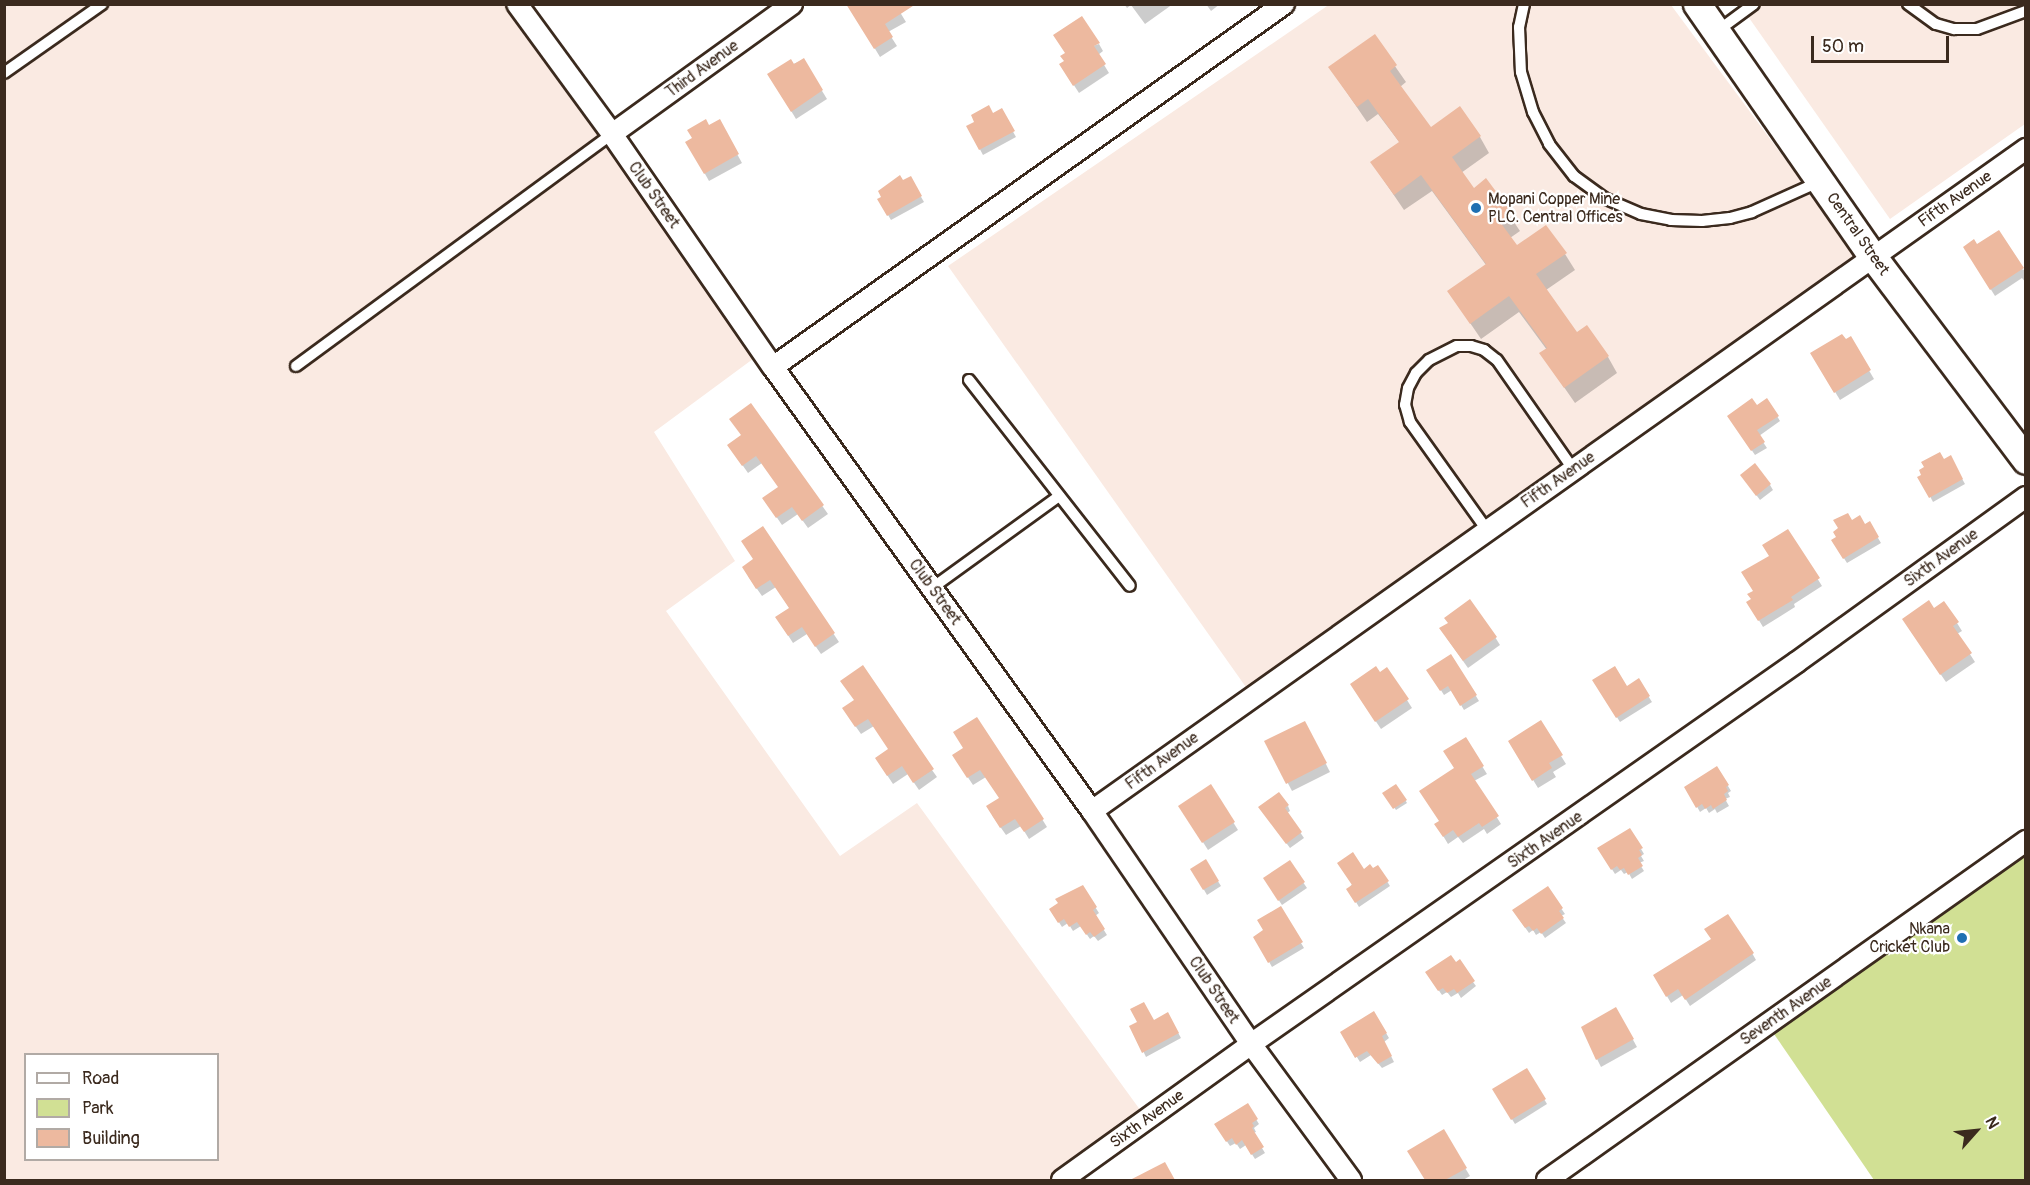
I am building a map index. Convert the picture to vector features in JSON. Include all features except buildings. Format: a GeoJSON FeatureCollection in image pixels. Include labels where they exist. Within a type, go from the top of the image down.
{"type":"FeatureCollection","features":[{"type":"Feature","properties":{"kind":"main road","name":"Central Street"},"geometry":{"type":"LineString","coordinates":[[1697,4],[1873,257],[2025,460]]}},
{"type":"Feature","properties":{"kind":"street","name":"Club Street"},"geometry":{"type":"LineString","coordinates":[[517,4],[612,134],[773,367],[1092,811],[1251,1044],[1351,1180]]}},
{"type":"Feature","properties":{"kind":"street","name":"Third Avenue"},"geometry":{"type":"LineString","coordinates":[[612,134],[792,4]]}},
{"type":"Feature","properties":{"kind":"street"},"geometry":{"type":"LineString","coordinates":[[773,367],[1284,4]]}},
{"type":"Feature","properties":{"kind":"street","name":"Fifth Avenue"},"geometry":{"type":"LineString","coordinates":[[1092,811],[2025,150]]}},
{"type":"Feature","properties":{"kind":"street","name":"Sixth Avenue"},"geometry":{"type":"LineString","coordinates":[[1062,1180],[1251,1044],[1622,786],[2025,497]]}},
{"type":"Feature","properties":{"kind":"street","name":"Seventh Avenue"},"geometry":{"type":"LineString","coordinates":[[1546,1180],[2025,841]]}},
{"type":"Feature","properties":{"kind":"lane"},"geometry":{"type":"LineString","coordinates":[[4,73],[102,4]]}},
{"type":"Feature","properties":{"kind":"lane"},"geometry":{"type":"LineString","coordinates":[[1524,4],[1519,27],[1521,72],[1533,112],[1549,144],[1574,176],[1604,198],[1641,214],[1671,220],[1702,221],[1730,218],[1752,212],[1821,181]]}},
{"type":"Feature","properties":{"kind":"lane"},"geometry":{"type":"LineString","coordinates":[[1716,32],[1754,4]]}},
{"type":"Feature","properties":{"kind":"lane"},"geometry":{"type":"LineString","coordinates":[[1908,4],[1936,24],[1954,29],[1977,28],[2025,11]]}},
{"type":"Feature","properties":{"kind":"lane"},"geometry":{"type":"LineString","coordinates":[[296,366],[612,134]]}},
{"type":"Feature","properties":{"kind":"lane"},"geometry":{"type":"LineString","coordinates":[[1487,530],[1410,422],[1405,405],[1408,388],[1416,373],[1429,360],[1457,346],[1471,346],[1484,350],[1497,360],[1573,469]]}},
{"type":"Feature","properties":{"kind":"lane"},"geometry":{"type":"LineString","coordinates":[[969,380],[1130,586]]}},
{"type":"Feature","properties":{"kind":"lane"},"geometry":{"type":"LineString","coordinates":[[932,588],[1059,496]]}},
{"type":"Feature","properties":{"kind":"shaded area"},"geometry":{"type":"Polygon","coordinates":[[[1330,4],[1671,5],[1859,259],[1248,690],[948,266],[1330,4]]]}},
{"type":"Feature","properties":{"kind":"shaded area"},"geometry":{"type":"Polygon","coordinates":[[[5,5],[508,5],[757,356],[654,432],[735,561],[666,611],[840,856],[917,803],[1146,1118],[1061,1180],[5,1180],[5,5]]]}},
{"type":"Feature","properties":{"kind":"shaded area"},"geometry":{"type":"Polygon","coordinates":[[[1740,5],[2025,5],[2025,124],[1890,219],[1740,5]]]}},
{"type":"Feature","properties":{"kind":"green space","name":"Nkana Cricket Club"},"geometry":{"type":"Polygon","coordinates":[[[2025,845],[2025,1180],[1874,1180],[1772,1031],[2025,845]]]}},
{"type":"Feature","properties":{"kind":"place","name":"Mopani Copper Mine PLC. Central Offices"},"geometry":{"type":"Point","coordinates":[1476,208]}},
{"type":"Feature","properties":{"kind":"place","name":"Nkana Cricket Club"},"geometry":{"type":"Point","coordinates":[1962,938]}}]}
